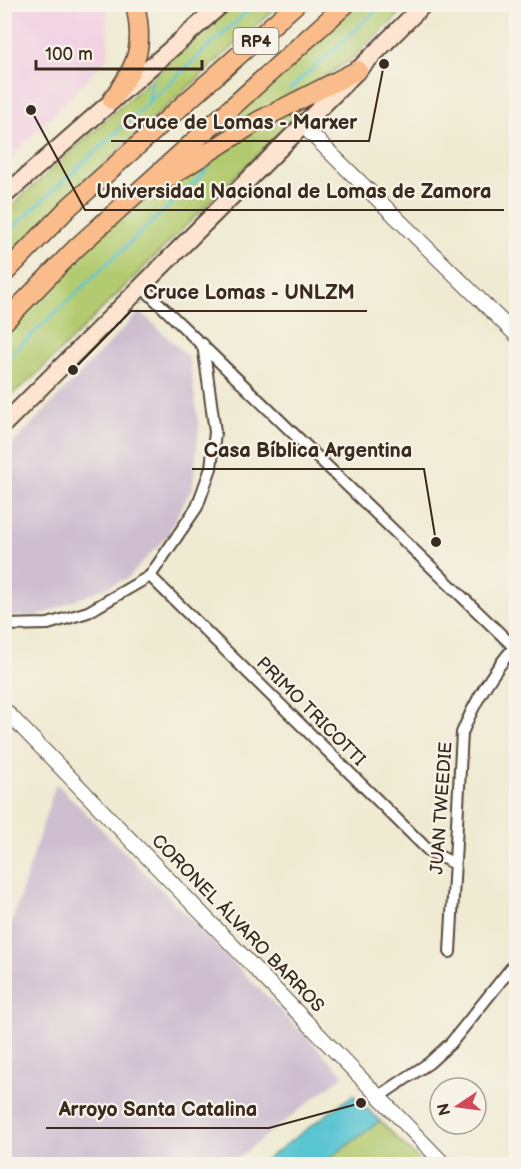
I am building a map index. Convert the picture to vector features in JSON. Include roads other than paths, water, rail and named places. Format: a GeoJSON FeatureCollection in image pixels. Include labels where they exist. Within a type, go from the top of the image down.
{"type":"FeatureCollection","features":[{"type":"Feature","properties":{"kind":"main road"},"geometry":{"type":"LineString","coordinates":[[112,100],[134,68],[138,54],[139,35],[135,4]]}},
{"type":"Feature","properties":{"kind":"main road"},"geometry":{"type":"LineString","coordinates":[[4,196],[222,4]]}},
{"type":"Feature","properties":{"kind":"main road","name":"RP4"},"geometry":{"type":"LineString","coordinates":[[4,274],[70,207],[296,4]]}},
{"type":"Feature","properties":{"kind":"main road","name":"RP4"},"geometry":{"type":"LineString","coordinates":[[4,322],[36,286],[115,212],[346,4]]}},
{"type":"Feature","properties":{"kind":"main road"},"geometry":{"type":"LineString","coordinates":[[4,424],[424,4]]}},
{"type":"Feature","properties":{"kind":"main road"},"geometry":{"type":"LineString","coordinates":[[115,212],[258,121],[358,70]]}},
{"type":"Feature","properties":{"kind":"main road"},"geometry":{"type":"LineString","coordinates":[[4,408],[41,386]]}},
{"type":"Feature","properties":{"kind":"street"},"geometry":{"type":"LineString","coordinates":[[302,125],[516,335]]}},
{"type":"Feature","properties":{"kind":"street"},"geometry":{"type":"LineString","coordinates":[[141,286],[516,647]]}},
{"type":"Feature","properties":{"kind":"street"},"geometry":{"type":"LineString","coordinates":[[4,625],[48,624],[88,612],[150,576],[197,507],[211,468],[215,432],[203,344]]}},
{"type":"Feature","properties":{"kind":"street","name":"PRIMO TRICOTTI"},"geometry":{"type":"LineString","coordinates":[[150,576],[429,851],[453,863]]}},
{"type":"Feature","properties":{"kind":"street","name":"JUAN TWEEDIE"},"geometry":{"type":"LineString","coordinates":[[450,952],[453,863],[462,733],[490,678],[516,647]]}},
{"type":"Feature","properties":{"kind":"street","name":"CORONEL ÁLVARO BARROS"},"geometry":{"type":"LineString","coordinates":[[4,709],[444,1164]]}},
{"type":"Feature","properties":{"kind":"street"},"geometry":{"type":"LineString","coordinates":[[378,1097],[429,1063],[452,1043],[516,962]]}},
{"type":"Feature","properties":{"kind":"water"},"geometry":{"type":"Polygon","coordinates":[[[353,1095],[380,1121],[322,1164],[260,1164],[353,1095]]]}},
{"type":"Feature","properties":{"kind":"waterway"},"geometry":{"type":"LineString","coordinates":[[4,236],[255,4]]}},
{"type":"Feature","properties":{"kind":"waterway"},"geometry":{"type":"LineString","coordinates":[[290,89],[384,4]]}},
{"type":"Feature","properties":{"kind":"waterway"},"geometry":{"type":"LineString","coordinates":[[148,103],[152,81]]}},
{"type":"Feature","properties":{"kind":"waterway"},"geometry":{"type":"LineString","coordinates":[[4,361],[201,176],[214,158]]}},
{"type":"Feature","properties":{"kind":"waterway"},"geometry":{"type":"LineString","coordinates":[[359,1104],[367,1097]]}},
{"type":"Feature","properties":{"kind":"place","name":"Cruce de Lomas - Marxer"},"geometry":{"type":"Point","coordinates":[384,64]}},
{"type":"Feature","properties":{"kind":"place","name":"Universidad Nacional de Lomas de Zamora"},"geometry":{"type":"Point","coordinates":[31,110]}},
{"type":"Feature","properties":{"kind":"place","name":"Cruce Lomas - UNLZM"},"geometry":{"type":"Point","coordinates":[73,370]}},
{"type":"Feature","properties":{"kind":"place","name":"Casa Bíblica Argentina"},"geometry":{"type":"Point","coordinates":[436,542]}},
{"type":"Feature","properties":{"kind":"place","name":"Arroyo Santa Catalina"},"geometry":{"type":"Point","coordinates":[361,1103]}}]}
